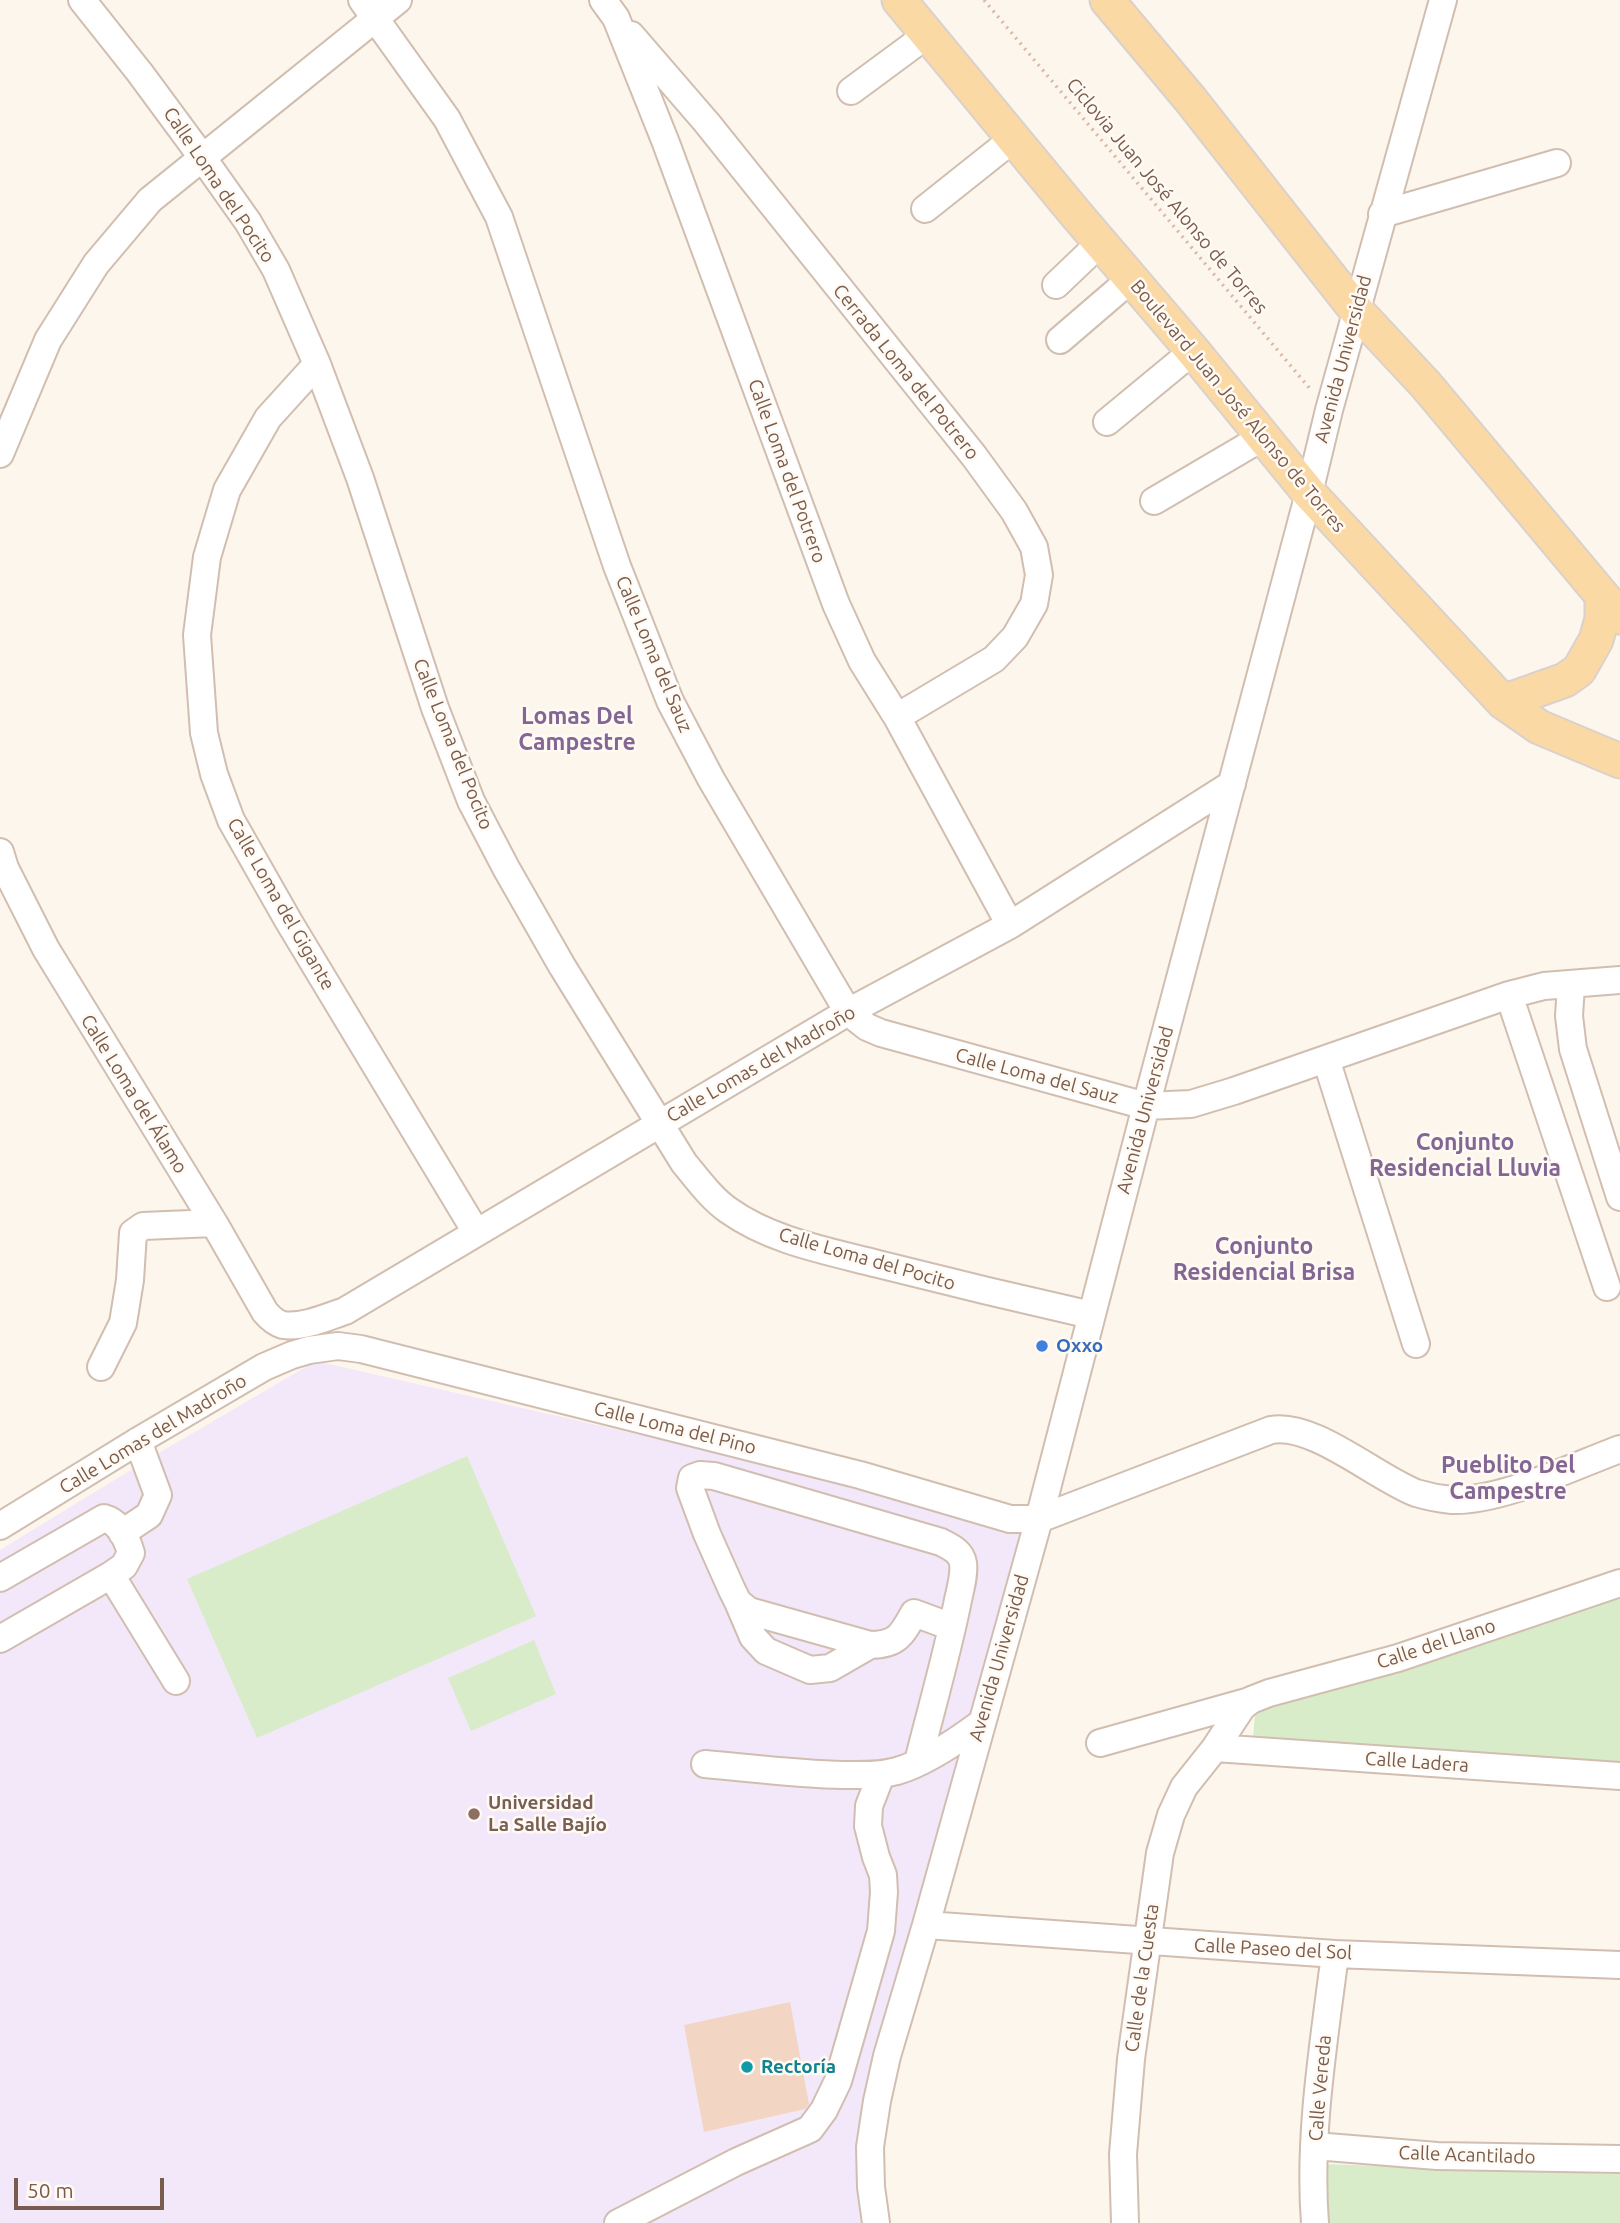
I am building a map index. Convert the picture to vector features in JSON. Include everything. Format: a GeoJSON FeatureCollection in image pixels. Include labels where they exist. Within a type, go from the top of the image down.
{"type":"FeatureCollection","features":[{"type":"Feature","properties":{"kind":"main road","name":"Boulevard Juan José Alonso de Torres"},"geometry":{"type":"LineString","coordinates":[[899,0],[1309,493],[1503,702],[1539,727],[1620,761]]}},
{"type":"Feature","properties":{"kind":"main road"},"geometry":{"type":"LineString","coordinates":[[1107,0],[1190,99],[1356,310],[1426,385],[1611,606],[1602,619],[1596,640],[1579,670],[1565,680],[1503,702]]}},
{"type":"Feature","properties":{"kind":"street","name":"Calle Loma del Pocito"},"geometry":{"type":"LineString","coordinates":[[82,0],[140,73],[248,222],[276,270],[317,364],[360,478],[435,708],[471,801],[550,944],[684,1163],[727,1210],[755,1226],[822,1250],[977,1290],[1091,1315]]}},
{"type":"Feature","properties":{"kind":"street"},"geometry":{"type":"LineString","coordinates":[[0,454],[48,340],[96,264],[150,200],[202,158],[369,9],[398,0]]}},
{"type":"Feature","properties":{"kind":"street","name":"Avenida Universidad"},"geometry":{"type":"LineString","coordinates":[[876,2223],[871,2187],[870,2147],[887,2056],[1039,1519],[1329,410],[1443,0]]}},
{"type":"Feature","properties":{"kind":"street","name":"Calle Loma del Sauz"},"geometry":{"type":"LineString","coordinates":[[369,9],[447,119],[499,217],[617,566],[670,701],[711,779],[848,1012],[867,1027],[1146,1106],[1191,1104],[1508,995],[1544,986],[1620,980]]}},
{"type":"Feature","properties":{"kind":"street","name":"Cerrada Loma del Potrero"},"geometry":{"type":"LineString","coordinates":[[609,9],[707,123],[974,456],[1014,511],[1034,547],[1039,575],[1034,604],[1015,637],[994,659],[897,717]]}},
{"type":"Feature","properties":{"kind":"street","name":"Calle Loma del Potrero"},"geometry":{"type":"LineString","coordinates":[[609,9],[666,143],[836,604],[862,661],[897,717],[1010,925]]}},
{"type":"Feature","properties":{"kind":"street"},"geometry":{"type":"LineString","coordinates":[[851,91],[926,33]]}},
{"type":"Feature","properties":{"kind":"street"},"geometry":{"type":"LineString","coordinates":[[666,143],[684,128],[707,123]]}},
{"type":"Feature","properties":{"kind":"street"},"geometry":{"type":"LineString","coordinates":[[925,209],[1013,139]]}},
{"type":"Feature","properties":{"kind":"street"},"geometry":{"type":"LineString","coordinates":[[1382,214],[1557,163]]}},
{"type":"Feature","properties":{"kind":"street"},"geometry":{"type":"LineString","coordinates":[[1056,285],[1100,243]]}},
{"type":"Feature","properties":{"kind":"street"},"geometry":{"type":"LineString","coordinates":[[1059,340],[1131,279]]}},
{"type":"Feature","properties":{"kind":"street"},"geometry":{"type":"LineString","coordinates":[[1107,422],[1193,351]]}},
{"type":"Feature","properties":{"kind":"street","name":"Calle Loma del Gigante"},"geometry":{"type":"LineString","coordinates":[[317,364],[268,418],[227,490],[207,556],[197,635],[204,733],[214,774],[231,820],[289,922],[476,1232]]}},
{"type":"Feature","properties":{"kind":"street"},"geometry":{"type":"LineString","coordinates":[[1154,501],[1263,437]]}},
{"type":"Feature","properties":{"kind":"street","name":"Calle Lomas del Madroño"},"geometry":{"type":"LineString","coordinates":[[283,1325],[319,1320],[345,1311],[848,1012],[1010,925],[1232,784]]}},
{"type":"Feature","properties":{"kind":"street","name":"Calle Loma del Álamo"},"geometry":{"type":"LineString","coordinates":[[0,852],[5,868],[46,948],[214,1223],[265,1312],[272,1320],[283,1325]]}},
{"type":"Feature","properties":{"kind":"street"},"geometry":{"type":"LineString","coordinates":[[1571,985],[1569,1016],[1573,1049],[1620,1197]]}},
{"type":"Feature","properties":{"kind":"street"},"geometry":{"type":"LineString","coordinates":[[1508,995],[1607,1287]]}},
{"type":"Feature","properties":{"kind":"street"},"geometry":{"type":"LineString","coordinates":[[1326,1059],[1416,1344]]}},
{"type":"Feature","properties":{"kind":"street"},"geometry":{"type":"LineString","coordinates":[[102,1367],[123,1323],[131,1280],[133,1233],[143,1226],[214,1223]]}},
{"type":"Feature","properties":{"kind":"street","name":"Calle Loma del Pino"},"geometry":{"type":"LineString","coordinates":[[309,1350],[338,1346],[362,1349],[860,1475],[1010,1519],[1039,1519]]}},
{"type":"Feature","properties":{"kind":"street","name":"Calle Lomas del Madroño"},"geometry":{"type":"LineString","coordinates":[[0,1526],[264,1367],[309,1350]]}},
{"type":"Feature","properties":{"kind":"street"},"geometry":{"type":"LineString","coordinates":[[1039,1519],[1280,1428],[1308,1435],[1416,1493],[1451,1500],[1477,1498],[1510,1490],[1620,1449]]}},
{"type":"Feature","properties":{"kind":"street"},"geometry":{"type":"LineString","coordinates":[[122,1533],[149,1514],[158,1495],[138,1441]]}},
{"type":"Feature","properties":{"kind":"street"},"geometry":{"type":"LineString","coordinates":[[870,1645],[830,1668],[810,1670],[766,1651],[753,1637],[707,1534],[690,1488],[692,1478],[700,1475],[714,1476],[954,1548],[963,1563],[952,1627],[918,1762]]}},
{"type":"Feature","properties":{"kind":"street"},"geometry":{"type":"LineString","coordinates":[[0,1578],[101,1519],[110,1519],[122,1533],[131,1553],[124,1566],[0,1639]]}},
{"type":"Feature","properties":{"kind":"street"},"geometry":{"type":"LineString","coordinates":[[111,1574],[176,1681]]}},
{"type":"Feature","properties":{"kind":"street","name":"Calle del Llano"},"geometry":{"type":"LineString","coordinates":[[1100,1743],[1398,1658],[1620,1583]]}},
{"type":"Feature","properties":{"kind":"street"},"geometry":{"type":"LineString","coordinates":[[738,1602],[748,1611],[870,1645],[886,1644],[901,1637],[914,1613],[952,1627]]}},
{"type":"Feature","properties":{"kind":"street"},"geometry":{"type":"LineString","coordinates":[[1214,1748],[1241,1707],[1251,1700]]}},
{"type":"Feature","properties":{"kind":"street"},"geometry":{"type":"LineString","coordinates":[[705,1764],[824,1774],[881,1775],[918,1762],[959,1740],[981,1724]]}},
{"type":"Feature","properties":{"kind":"street","name":"Calle Ladera"},"geometry":{"type":"LineString","coordinates":[[1214,1748],[1620,1776]]}},
{"type":"Feature","properties":{"kind":"street","name":"Calle de la Cuesta"},"geometry":{"type":"LineString","coordinates":[[1125,2223],[1123,2154],[1131,2059],[1160,1853],[1171,1815],[1184,1787],[1214,1748]]}},
{"type":"Feature","properties":{"kind":"street"},"geometry":{"type":"LineString","coordinates":[[618,2223],[736,2162],[810,2129],[824,2110],[838,2081],[881,1931],[883,1875],[868,1826],[869,1806],[881,1775]]}},
{"type":"Feature","properties":{"kind":"street","name":"Calle Paseo del Sol"},"geometry":{"type":"LineString","coordinates":[[926,1925],[1335,1954],[1620,1965]]}},
{"type":"Feature","properties":{"kind":"street","name":"Calle Vereda"},"geometry":{"type":"LineString","coordinates":[[1315,2223],[1312,2182],[1314,2146],[1335,1954]]}},
{"type":"Feature","properties":{"kind":"street","name":"Calle Acantilado"},"geometry":{"type":"LineString","coordinates":[[1314,2146],[1437,2156],[1620,2160]]}},
{"type":"Feature","properties":{"kind":"path","name":"Ciclovia Juan José Alonso de Torres"},"geometry":{"type":"LineString","coordinates":[[984,0],[1329,410]]}},
{"type":"Feature","properties":{"kind":"shaded area","name":"Universidad La Salle Bajío"},"geometry":{"type":"Polygon","coordinates":[[[316,1361],[1031,1524],[873,2079],[876,2223],[0,2223],[0,1550],[316,1361]]]}},
{"type":"Feature","properties":{"kind":"green space"},"geometry":{"type":"Polygon","coordinates":[[[467,1456],[536,1616],[257,1738],[187,1579],[467,1456]]]}},
{"type":"Feature","properties":{"kind":"green space"},"geometry":{"type":"Polygon","coordinates":[[[1620,1592],[1620,1768],[1253,1739],[1255,1713],[1620,1592]]]}},
{"type":"Feature","properties":{"kind":"green space"},"geometry":{"type":"Polygon","coordinates":[[[534,1640],[556,1694],[471,1731],[448,1678],[534,1640]]]}},
{"type":"Feature","properties":{"kind":"green space"},"geometry":{"type":"Polygon","coordinates":[[[1323,2164],[1620,2174],[1620,2223],[1324,2223],[1323,2164]]]}},
{"type":"Feature","properties":{"kind":"building","name":"Rectoría"},"geometry":{"type":"Polygon","coordinates":[[[790,2002],[809,2104],[805,2109],[704,2132],[684,2025],[790,2002]]]}},
{"type":"Feature","properties":{"kind":"place","name":"Oxxo"},"geometry":{"type":"Point","coordinates":[1042,1346]}},
{"type":"Feature","properties":{"kind":"place","name":"Universidad La Salle Bajío"},"geometry":{"type":"Point","coordinates":[474,1814]}},
{"type":"Feature","properties":{"kind":"place","name":"Rectoría"},"geometry":{"type":"Point","coordinates":[747,2067]}},
{"type":"Feature","properties":{"kind":"district","name":"Lomas Del Campestre"},"geometry":{"type":"Point","coordinates":[577,729]}},
{"type":"Feature","properties":{"kind":"district","name":"Conjunto Residencial Lluvia"},"geometry":{"type":"Point","coordinates":[1465,1155]}},
{"type":"Feature","properties":{"kind":"district","name":"Conjunto Residencial Brisa"},"geometry":{"type":"Point","coordinates":[1264,1259]}},
{"type":"Feature","properties":{"kind":"district","name":"Pueblito Del Campestre"},"geometry":{"type":"Point","coordinates":[1508,1478]}}]}
